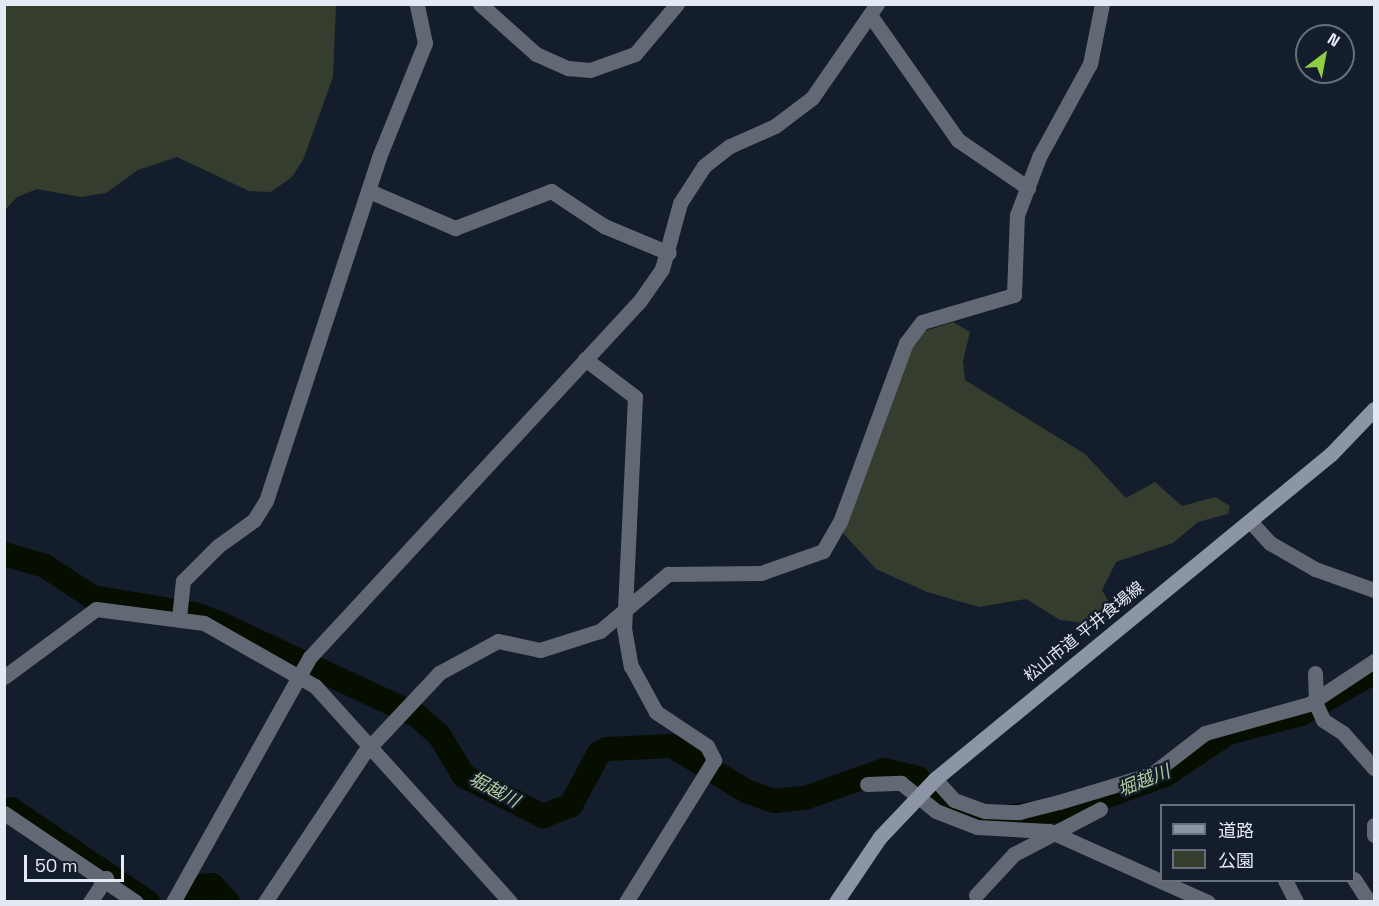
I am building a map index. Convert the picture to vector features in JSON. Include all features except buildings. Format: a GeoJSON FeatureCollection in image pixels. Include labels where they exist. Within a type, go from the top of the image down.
{"type":"FeatureCollection","features":[{"type":"Feature","properties":{"kind":"street"},"geometry":{"type":"LineString","coordinates":[[179,613],[183,581],[194,568],[261,512],[369,191],[425,44],[417,4]]}},
{"type":"Feature","properties":{"kind":"street"},"geometry":{"type":"LineString","coordinates":[[480,4],[536,54],[568,68],[590,69],[635,54],[677,4]]}},
{"type":"Feature","properties":{"kind":"street"},"geometry":{"type":"LineString","coordinates":[[265,902],[371,747],[408,710],[440,673],[498,641],[540,650],[556,647],[608,627],[668,574],[761,573],[822,551],[840,522],[906,343],[922,322],[1014,295],[1014,228],[1028,188],[1061,111],[1090,64],[1102,4]]}},
{"type":"Feature","properties":{"kind":"street"},"geometry":{"type":"LineString","coordinates":[[173,902],[304,666],[639,302],[669,253],[680,203],[694,178],[730,146],[775,126],[812,98],[874,10],[958,140],[1028,188]]}},
{"type":"Feature","properties":{"kind":"street"},"geometry":{"type":"LineString","coordinates":[[369,191],[455,228],[551,191],[604,226],[669,253]]}},
{"type":"Feature","properties":{"kind":"street"},"geometry":{"type":"LineString","coordinates":[[585,359],[635,397],[626,643],[647,700],[666,722],[707,746],[711,770],[626,902]]}},
{"type":"Feature","properties":{"kind":"street","name":"松山市道 平井食場線"},"geometry":{"type":"LineString","coordinates":[[836,902],[917,796],[935,779],[1331,454],[1374,409]]}},
{"type":"Feature","properties":{"kind":"street"},"geometry":{"type":"LineString","coordinates":[[1250,521],[1270,543],[1315,569],[1374,590]]}},
{"type":"Feature","properties":{"kind":"street"},"geometry":{"type":"LineString","coordinates":[[4,677],[90,611],[179,613],[304,666],[371,747],[510,902]]}},
{"type":"Feature","properties":{"kind":"street"},"geometry":{"type":"LineString","coordinates":[[976,895],[1014,854],[1049,831],[1062,812],[1152,774],[1205,733],[1317,706],[1374,661]]}},
{"type":"Feature","properties":{"kind":"street"},"geometry":{"type":"LineString","coordinates":[[1315,673],[1317,706],[1374,768]]}},
{"type":"Feature","properties":{"kind":"street"},"geometry":{"type":"LineString","coordinates":[[935,779],[954,800],[985,811],[1062,812],[1100,809]]}},
{"type":"Feature","properties":{"kind":"street"},"geometry":{"type":"LineString","coordinates":[[867,784],[889,780],[954,821],[977,827],[1049,831],[1160,881]]}},
{"type":"Feature","properties":{"kind":"street"},"geometry":{"type":"LineString","coordinates":[[4,813],[106,878],[136,902]]}},
{"type":"Feature","properties":{"kind":"street"},"geometry":{"type":"LineString","coordinates":[[1374,825],[1374,836]]}},
{"type":"Feature","properties":{"kind":"street"},"geometry":{"type":"LineString","coordinates":[[90,902],[106,878]]}},
{"type":"Feature","properties":{"kind":"street"},"geometry":{"type":"LineString","coordinates":[[1163,882],[1208,902]]}},
{"type":"Feature","properties":{"kind":"street"},"geometry":{"type":"LineString","coordinates":[[1286,882],[1296,902]]}},
{"type":"Feature","properties":{"kind":"street"},"geometry":{"type":"LineString","coordinates":[[1355,882],[1369,902]]}},
{"type":"Feature","properties":{"kind":"green space"},"geometry":{"type":"Polygon","coordinates":[[[5,4],[336,5],[333,77],[303,160],[292,177],[271,192],[249,191],[177,157],[138,170],[106,193],[81,197],[37,189],[17,197],[5,210],[5,4]]]}},
{"type":"Feature","properties":{"kind":"green space"},"geometry":{"type":"Polygon","coordinates":[[[953,322],[970,332],[963,361],[965,380],[1085,454],[1126,498],[1155,482],[1182,506],[1215,497],[1230,506],[1228,514],[1198,522],[1173,543],[1116,562],[1102,590],[1115,613],[1100,625],[1060,620],[1026,599],[979,607],[927,592],[876,569],[841,531],[898,370],[919,333],[953,322]]]}},
{"type":"Feature","properties":{"kind":"waterway","name":"堀越川"},"geometry":{"type":"LineString","coordinates":[[4,554],[45,566],[92,597],[195,614],[221,624],[416,715],[439,735],[464,776],[543,816],[571,805],[599,753],[607,749],[672,746],[746,791],[774,801],[805,798],[884,770],[918,778]]}},
{"type":"Feature","properties":{"kind":"waterway","name":"堀越川"},"geometry":{"type":"LineString","coordinates":[[936,795],[954,810],[986,819],[1071,809],[1165,775],[1228,733],[1301,714],[1374,672]]}},
{"type":"Feature","properties":{"kind":"waterway"},"geometry":{"type":"LineString","coordinates":[[11,809],[148,902]]}},
{"type":"Feature","properties":{"kind":"waterway"},"geometry":{"type":"LineString","coordinates":[[191,902],[203,886],[212,885],[228,902]]}}]}
